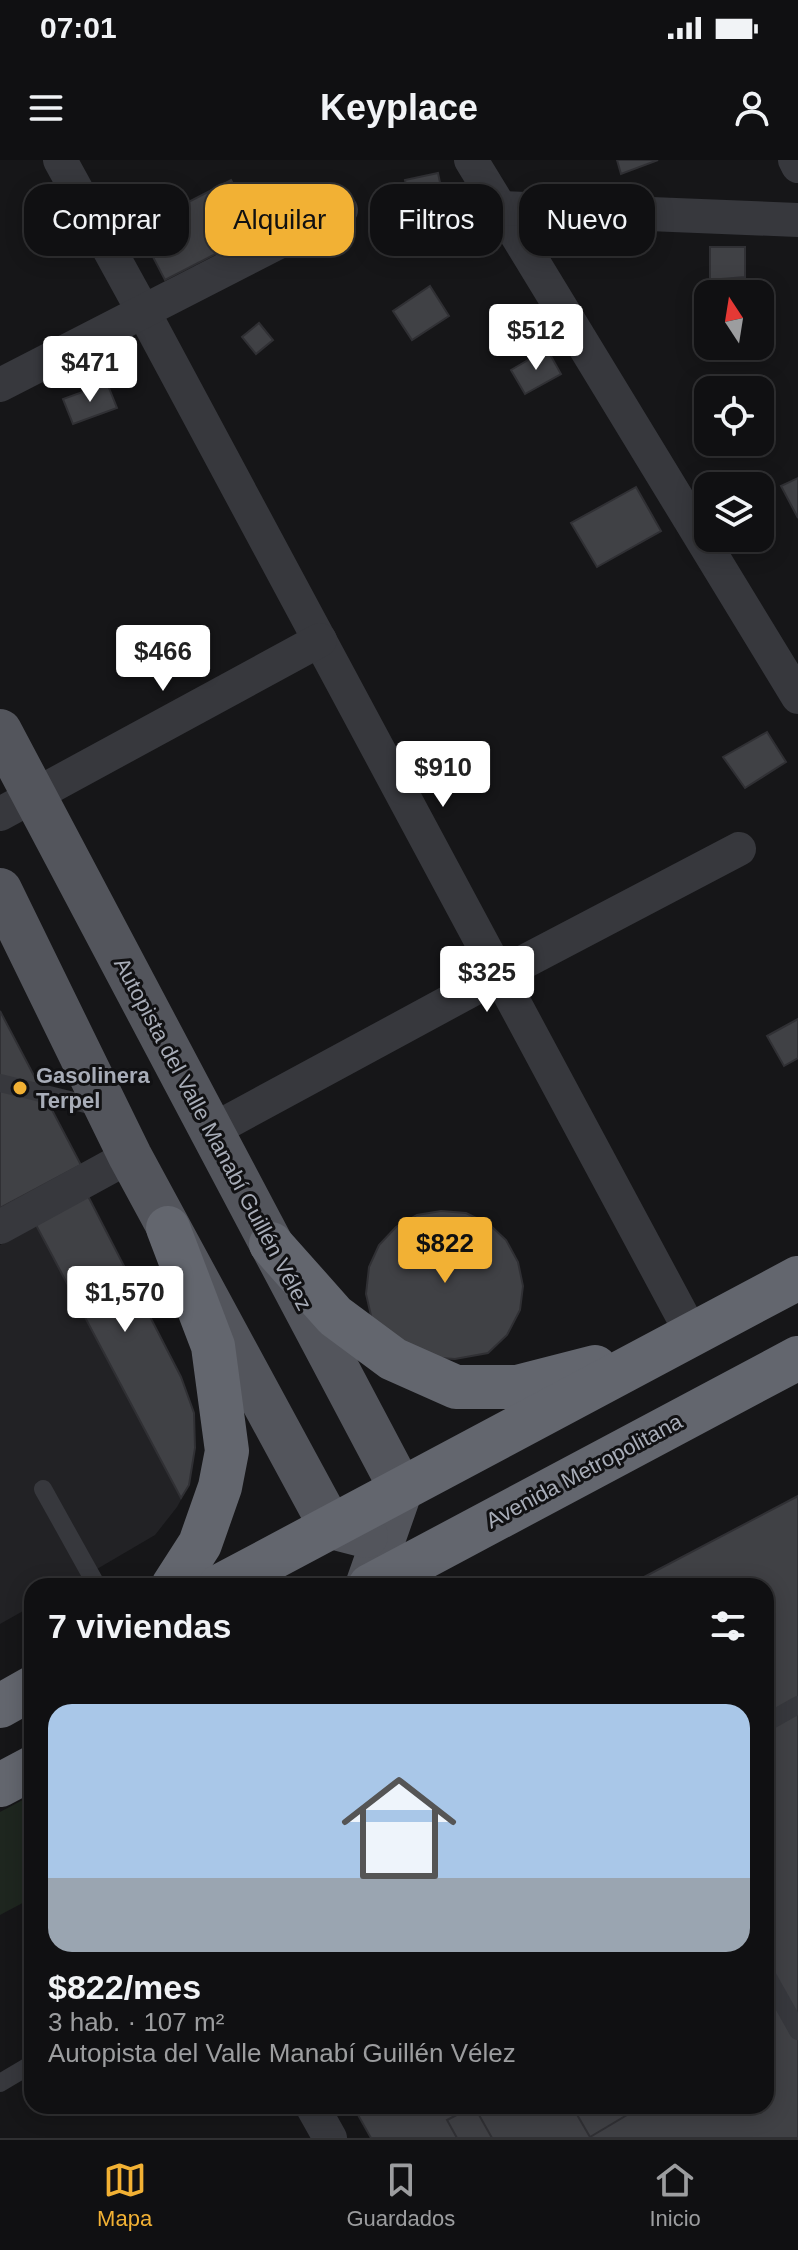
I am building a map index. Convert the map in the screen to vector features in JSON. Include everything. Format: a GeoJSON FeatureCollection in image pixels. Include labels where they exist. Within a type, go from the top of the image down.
{"type":"FeatureCollection","features":[{"type":"Feature","properties":{"kind":"highway"},"geometry":{"type":"LineString","coordinates":[[168,1228],[213,1346],[227,1451],[220,1487],[200,1544],[178,1578]]}},
{"type":"Feature","properties":{"kind":"highway"},"geometry":{"type":"LineString","coordinates":[[271,1244],[335,1316],[393,1359],[456,1387],[517,1387],[604,1364],[692,1334]]}},
{"type":"Feature","properties":{"kind":"highway"},"geometry":{"type":"LineString","coordinates":[[235,1578],[798,1278]]}},
{"type":"Feature","properties":{"kind":"highway","name":"Avenida Metropolitana"},"geometry":{"type":"LineString","coordinates":[[384,1578],[798,1358]]}},
{"type":"Feature","properties":{"kind":"highway"},"geometry":{"type":"LineString","coordinates":[[0,1706],[24,1692]]}},
{"type":"Feature","properties":{"kind":"highway"},"geometry":{"type":"LineString","coordinates":[[0,1785],[24,1772]]}},
{"type":"Feature","properties":{"kind":"main road","name":"Autopista del Valle Manabí Guillén Vélez"},"geometry":{"type":"LineString","coordinates":[[0,731],[15,806],[211,1131],[401,1489]]}},
{"type":"Feature","properties":{"kind":"main road"},"geometry":{"type":"LineString","coordinates":[[0,892],[130,1156],[331,1527],[433,1551]]}},
{"type":"Feature","properties":{"kind":"main road"},"geometry":{"type":"LineString","coordinates":[[372,1578],[401,1489]]}},
{"type":"Feature","properties":{"kind":"street"},"geometry":{"type":"LineString","coordinates":[[60,160],[692,1334]]}},
{"type":"Feature","properties":{"kind":"street"},"geometry":{"type":"LineString","coordinates":[[471,160],[485,184]]}},
{"type":"Feature","properties":{"kind":"street"},"geometry":{"type":"LineString","coordinates":[[795,160],[798,166]]}},
{"type":"Feature","properties":{"kind":"street"},"geometry":{"type":"LineString","coordinates":[[503,208],[798,220]]}},
{"type":"Feature","properties":{"kind":"street"},"geometry":{"type":"LineString","coordinates":[[503,214],[794,682]]}},
{"type":"Feature","properties":{"kind":"street"},"geometry":{"type":"LineString","coordinates":[[0,385],[251,256]]}},
{"type":"Feature","properties":{"kind":"street"},"geometry":{"type":"LineString","coordinates":[[15,806],[320,640]]}},
{"type":"Feature","properties":{"kind":"street"},"geometry":{"type":"LineString","coordinates":[[211,1131],[739,849]]}},
{"type":"Feature","properties":{"kind":"street"},"geometry":{"type":"LineString","coordinates":[[0,1227],[130,1156]]}},
{"type":"Feature","properties":{"kind":"street"},"geometry":{"type":"LineString","coordinates":[[316,2114],[330,2138]]}},
{"type":"Feature","properties":{"kind":"lane"},"geometry":{"type":"LineString","coordinates":[[0,1083],[106,1109]]}},
{"type":"Feature","properties":{"kind":"lane"},"geometry":{"type":"LineString","coordinates":[[43,1489],[93,1578]]}},
{"type":"Feature","properties":{"kind":"lane"},"geometry":{"type":"LineString","coordinates":[[774,1718],[798,1705]]}},
{"type":"Feature","properties":{"kind":"lane"},"geometry":{"type":"LineString","coordinates":[[774,1988],[798,2031]]}},
{"type":"Feature","properties":{"kind":"lane"},"geometry":{"type":"LineString","coordinates":[[0,2083],[24,2069]]}},
{"type":"Feature","properties":{"kind":"shaded area"},"geometry":{"type":"Polygon","coordinates":[[[88,1196],[194,1413],[195,1448],[189,1485],[177,1507],[155,1535],[82,1578],[24,1578],[24,1610],[0,1624],[0,1245],[88,1196]]]}},
{"type":"Feature","properties":{"kind":"shaded area"},"geometry":{"type":"Polygon","coordinates":[[[24,1799],[24,1902],[0,1915],[0,1812],[24,1799]]]}},
{"type":"Feature","properties":{"kind":"building"},"geometry":{"type":"Polygon","coordinates":[[[617,160],[658,160],[621,174],[617,160]]]}},
{"type":"Feature","properties":{"kind":"building"},"geometry":{"type":"Polygon","coordinates":[[[438,173],[440,184],[406,184],[405,180],[438,173]]]}},
{"type":"Feature","properties":{"kind":"building"},"geometry":{"type":"Polygon","coordinates":[[[205,193],[205,256],[212,256],[165,280],[153,256],[189,256],[189,202],[205,193]]]}},
{"type":"Feature","properties":{"kind":"building"},"geometry":{"type":"Polygon","coordinates":[[[710,247],[745,247],[745,277],[710,280],[710,247]]]}},
{"type":"Feature","properties":{"kind":"building"},"geometry":{"type":"Polygon","coordinates":[[[430,286],[449,316],[412,340],[393,311],[430,286]]]}},
{"type":"Feature","properties":{"kind":"building"},"geometry":{"type":"Polygon","coordinates":[[[259,323],[273,340],[256,354],[242,337],[259,323]]]}},
{"type":"Feature","properties":{"kind":"building"},"geometry":{"type":"Polygon","coordinates":[[[547,349],[561,374],[525,394],[511,370],[547,349]]]}},
{"type":"Feature","properties":{"kind":"building"},"geometry":{"type":"Polygon","coordinates":[[[107,383],[117,408],[73,424],[63,399],[107,383]]]}},
{"type":"Feature","properties":{"kind":"building"},"geometry":{"type":"Polygon","coordinates":[[[798,478],[798,518],[781,486],[798,478]]]}},
{"type":"Feature","properties":{"kind":"building"},"geometry":{"type":"Polygon","coordinates":[[[636,487],[661,531],[597,567],[571,523],[636,487]]]}},
{"type":"Feature","properties":{"kind":"building"},"geometry":{"type":"Polygon","coordinates":[[[767,732],[786,762],[745,788],[723,757],[767,732]]]}},
{"type":"Feature","properties":{"kind":"building","name":"Gasolinera Terpel"},"geometry":{"type":"Polygon","coordinates":[[[0,1011],[81,1165],[0,1208],[0,1011]]]}},
{"type":"Feature","properties":{"kind":"building"},"geometry":{"type":"Polygon","coordinates":[[[798,1019],[798,1058],[784,1066],[767,1036],[798,1019]]]}},
{"type":"Feature","properties":{"kind":"building"},"geometry":{"type":"Polygon","coordinates":[[[88,1196],[181,1377],[194,1413],[195,1448],[189,1485],[181,1498],[36,1225],[88,1196]]]}},
{"type":"Feature","properties":{"kind":"building"},"geometry":{"type":"Polygon","coordinates":[[[441,1211],[466,1213],[489,1224],[506,1240],[518,1262],[523,1286],[520,1310],[507,1335],[488,1353],[455,1359],[425,1357],[372,1320],[366,1294],[369,1267],[379,1245],[396,1227],[417,1215],[441,1211]]]}},
{"type":"Feature","properties":{"kind":"building"},"geometry":{"type":"Polygon","coordinates":[[[798,1496],[798,2138],[371,2138],[358,2114],[774,2114],[774,1578],[642,1578],[798,1496]]]}},
{"type":"Feature","properties":{"kind":"building"},"geometry":{"type":"Polygon","coordinates":[[[459,2114],[478,2114],[492,2138],[457,2138],[447,2120],[459,2114]]]}},
{"type":"Feature","properties":{"kind":"building"},"geometry":{"type":"Polygon","coordinates":[[[577,2114],[629,2114],[590,2137],[577,2114]]]}},
{"type":"Feature","properties":{"kind":"place","name":"Gasolinera Terpel"},"geometry":{"type":"Point","coordinates":[20,1088]}}]}
